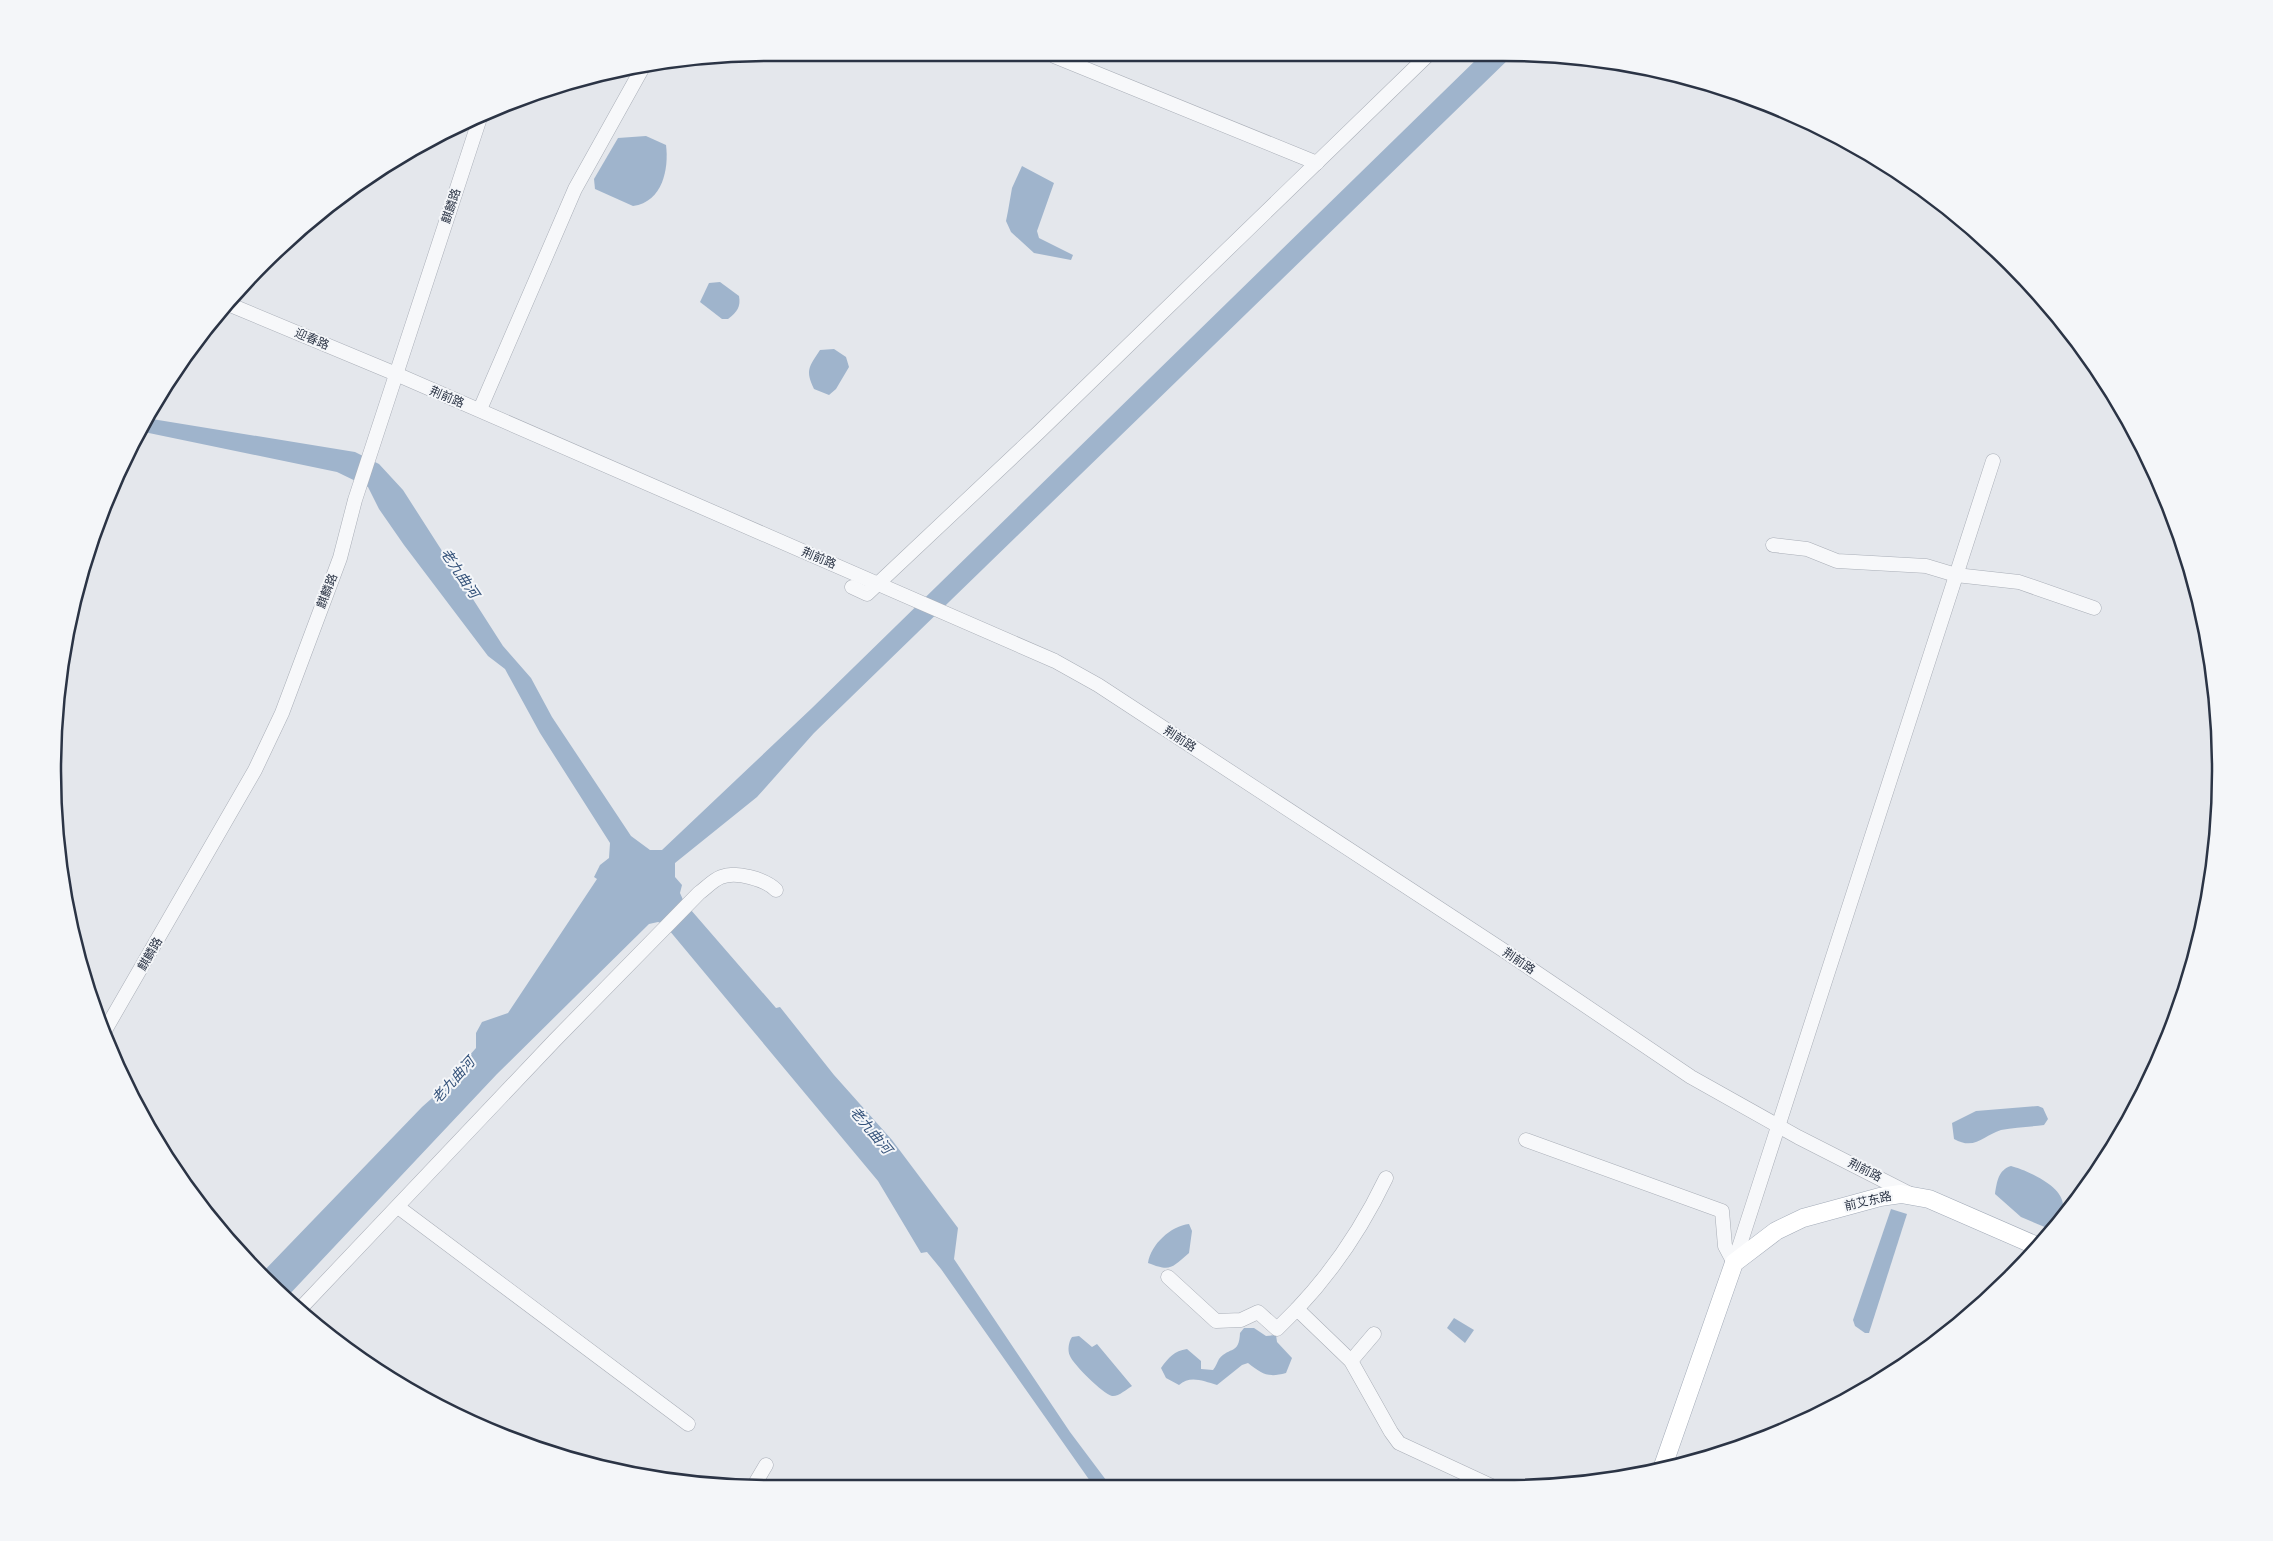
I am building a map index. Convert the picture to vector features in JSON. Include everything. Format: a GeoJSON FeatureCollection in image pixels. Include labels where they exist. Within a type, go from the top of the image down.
{"type":"FeatureCollection","features":[{"type":"Feature","properties":{"kind":"main road","name":"前艾东路"},"geometry":{"type":"LineString","coordinates":[[1734,1263],[1776,1231],[1803,1218],[1880,1197],[1901,1194],[1929,1200],[2031,1243]]}},
{"type":"Feature","properties":{"kind":"main road"},"geometry":{"type":"LineString","coordinates":[[1665,1461],[1734,1263]]}},
{"type":"Feature","properties":{"kind":"street"},"geometry":{"type":"LineString","coordinates":[[1066,61],[1316,163]]}},
{"type":"Feature","properties":{"kind":"street"},"geometry":{"type":"LineString","coordinates":[[852,587],[867,594],[1038,433],[1422,61]]}},
{"type":"Feature","properties":{"kind":"street"},"geometry":{"type":"LineString","coordinates":[[481,406],[575,190],[639,74]]}},
{"type":"Feature","properties":{"kind":"street","name":"麒麟路"},"geometry":{"type":"LineString","coordinates":[[109,1024],[255,770],[282,713],[340,558],[357,494],[477,125]]}},
{"type":"Feature","properties":{"kind":"street","name":"迎春路"},"geometry":{"type":"LineString","coordinates":[[234,307],[396,374]]}},
{"type":"Feature","properties":{"kind":"street","name":"荆前路"},"geometry":{"type":"LineString","coordinates":[[396,374],[1008,639],[1098,684],[1506,952],[1690,1077],[1778,1126],[1915,1196]]}},
{"type":"Feature","properties":{"kind":"street"},"geometry":{"type":"LineString","coordinates":[[1734,1263],[1993,460]]}},
{"type":"Feature","properties":{"kind":"street"},"geometry":{"type":"LineString","coordinates":[[1773,545],[1807,549],[1837,561],[1926,566],[1956,575],[2019,582],[2094,608]]}},
{"type":"Feature","properties":{"kind":"street"},"geometry":{"type":"LineString","coordinates":[[304,1305],[555,1040],[690,902],[719,877],[731,874],[768,883],[776,890]]}},
{"type":"Feature","properties":{"kind":"street"},"geometry":{"type":"LineString","coordinates":[[1526,1140],[1722,1211],[1725,1246],[1734,1263]]}},
{"type":"Feature","properties":{"kind":"street"},"geometry":{"type":"LineString","coordinates":[[1168,1277],[1216,1321],[1241,1320],[1258,1312],[1277,1329],[1297,1309],[1329,1271],[1372,1208],[1386,1178]]}},
{"type":"Feature","properties":{"kind":"street"},"geometry":{"type":"LineString","coordinates":[[398,1207],[688,1424]]}},
{"type":"Feature","properties":{"kind":"street"},"geometry":{"type":"LineString","coordinates":[[1297,1309],[1351,1361],[1399,1443],[1479,1480]]}},
{"type":"Feature","properties":{"kind":"street"},"geometry":{"type":"LineString","coordinates":[[1351,1361],[1374,1334]]}},
{"type":"Feature","properties":{"kind":"street"},"geometry":{"type":"LineString","coordinates":[[757,1479],[766,1465]]}},
{"type":"Feature","properties":{"kind":"water","name":"老九曲河"},"geometry":{"type":"Polygon","coordinates":[[[1475,61],[1507,61],[814,733],[757,797],[675,863],[675,877],[682,885],[680,893],[684,902],[776,1008],[780,1007],[834,1075],[892,1140],[958,1228],[954,1259],[1070,1432],[1106,1480],[1089,1480],[941,1269],[927,1252],[921,1253],[878,1181],[664,924],[658,922],[649,924],[497,1074],[291,1293],[266,1269],[422,1107],[449,1083],[455,1072],[476,1048],[476,1033],[482,1022],[508,1013],[597,879],[594,877],[600,865],[609,858],[610,843],[540,733],[505,669],[488,656],[404,545],[379,509],[368,487],[337,472],[147,433],[154,419],[355,452],[379,464],[403,490],[503,646],[531,678],[552,717],[631,836],[650,850],[662,850],[812,708],[1475,61]]]}},
{"type":"Feature","properties":{"kind":"water"},"geometry":{"type":"Polygon","coordinates":[[[646,136],[666,145],[667,154],[662,183],[651,198],[633,206],[595,189],[594,179],[618,138],[646,136]]]}},
{"type":"Feature","properties":{"kind":"water"},"geometry":{"type":"Polygon","coordinates":[[[1022,166],[1054,183],[1037,231],[1039,238],[1073,255],[1071,260],[1034,253],[1011,232],[1006,221],[1012,188],[1022,166]]]}},
{"type":"Feature","properties":{"kind":"water"},"geometry":{"type":"Polygon","coordinates":[[[720,282],[739,296],[738,309],[728,319],[722,319],[700,302],[709,283],[720,282]]]}},
{"type":"Feature","properties":{"kind":"water"},"geometry":{"type":"Polygon","coordinates":[[[834,349],[846,357],[849,367],[836,389],[829,395],[814,389],[809,373],[811,365],[820,350],[834,349]]]}},
{"type":"Feature","properties":{"kind":"water"},"geometry":{"type":"Polygon","coordinates":[[[2038,1106],[2043,1108],[2048,1119],[2044,1125],[2001,1130],[1974,1143],[1961,1142],[1954,1139],[1952,1123],[1976,1111],[2038,1106]]]}},
{"type":"Feature","properties":{"kind":"water"},"geometry":{"type":"Polygon","coordinates":[[[2011,1166],[2026,1171],[2043,1180],[2062,1199],[2063,1205],[2045,1227],[2021,1217],[1995,1194],[2001,1173],[2011,1166]]]}},
{"type":"Feature","properties":{"kind":"water"},"geometry":{"type":"Polygon","coordinates":[[[1891,1209],[1907,1214],[1869,1333],[1865,1333],[1855,1326],[1853,1320],[1891,1209]]]}},
{"type":"Feature","properties":{"kind":"water"},"geometry":{"type":"Polygon","coordinates":[[[1189,1224],[1192,1231],[1189,1253],[1174,1265],[1166,1268],[1148,1263],[1153,1249],[1163,1237],[1175,1228],[1189,1224]]]}},
{"type":"Feature","properties":{"kind":"water"},"geometry":{"type":"Polygon","coordinates":[[[1454,1318],[1474,1330],[1465,1343],[1447,1328],[1454,1318]]]}},
{"type":"Feature","properties":{"kind":"water"},"geometry":{"type":"Polygon","coordinates":[[[1244,1328],[1254,1328],[1266,1336],[1276,1335],[1277,1342],[1292,1358],[1286,1373],[1266,1374],[1248,1363],[1242,1365],[1217,1385],[1188,1380],[1179,1385],[1166,1378],[1161,1368],[1172,1355],[1187,1349],[1201,1361],[1201,1369],[1213,1370],[1223,1355],[1238,1345],[1240,1333],[1244,1328]]]}},
{"type":"Feature","properties":{"kind":"water"},"geometry":{"type":"Polygon","coordinates":[[[1079,1336],[1092,1347],[1097,1344],[1132,1386],[1120,1394],[1112,1396],[1089,1378],[1072,1360],[1069,1354],[1072,1337],[1079,1336]]]}}]}
